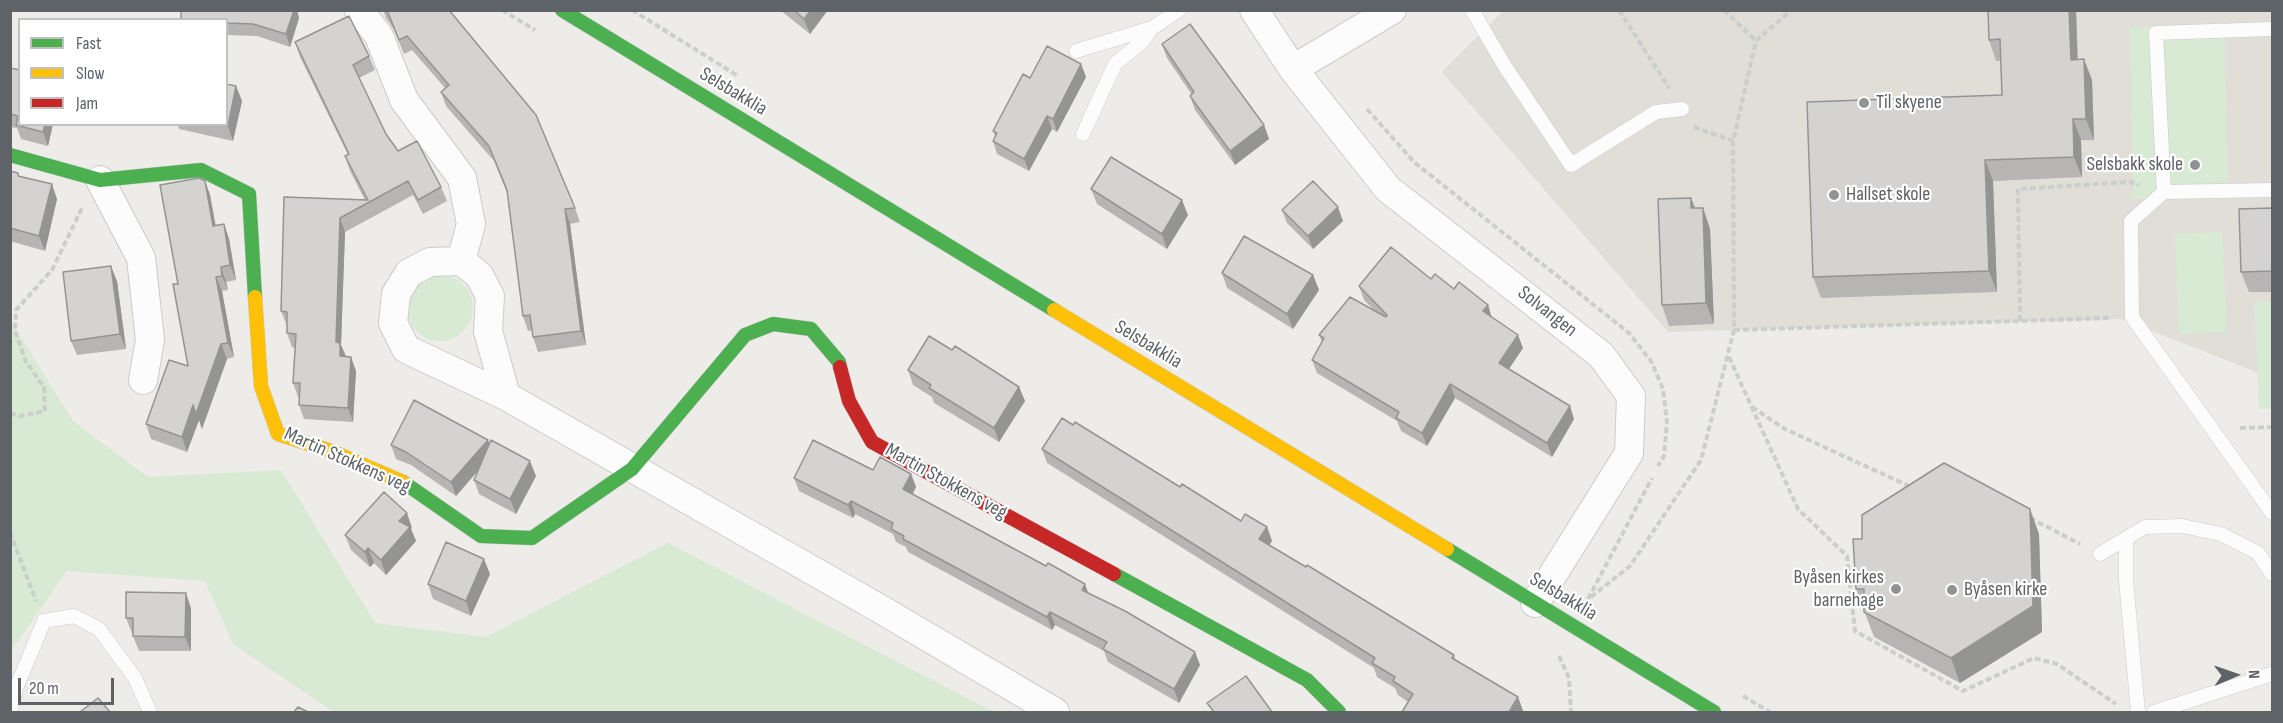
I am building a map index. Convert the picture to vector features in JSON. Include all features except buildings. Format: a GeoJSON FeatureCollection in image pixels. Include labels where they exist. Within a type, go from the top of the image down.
{"type":"FeatureCollection","features":[{"type":"Feature","properties":{"kind":"street"},"geometry":{"type":"LineString","coordinates":[[359,10],[379,36],[404,100],[462,178],[471,224],[461,261]]}},
{"type":"Feature","properties":{"kind":"street","name":"Selsbakklia"},"geometry":{"type":"LineString","coordinates":[[562,10],[1714,712]]}},
{"type":"Feature","properties":{"kind":"street","name":"Solvangen"},"geometry":{"type":"LineString","coordinates":[[1254,10],[1293,69],[1388,189],[1601,355],[1631,396],[1629,453],[1535,603]]}},
{"type":"Feature","properties":{"kind":"street"},"geometry":{"type":"LineString","coordinates":[[1293,69],[1392,10]]}},
{"type":"Feature","properties":{"kind":"street","name":"Martin Stokkens veg"},"geometry":{"type":"LineString","coordinates":[[10,155],[100,180],[201,170],[249,194],[261,386],[278,434],[331,451],[401,481],[481,536],[532,538],[632,468],[746,335],[773,324],[811,329],[839,362],[849,401],[872,441],[1307,680],[1339,712]]}},
{"type":"Feature","properties":{"kind":"street"},"geometry":{"type":"LineString","coordinates":[[100,180],[141,258],[150,340],[143,381]]}},
{"type":"Feature","properties":{"kind":"street"},"geometry":{"type":"LineString","coordinates":[[506,396],[488,331],[490,296],[479,275],[461,261],[429,262],[409,273],[396,294],[393,323],[406,349],[506,396],[882,610],[1055,712]]}},
{"type":"Feature","properties":{"kind":"lane"},"geometry":{"type":"LineString","coordinates":[[1076,51],[1152,28],[1179,10]]}},
{"type":"Feature","properties":{"kind":"lane"},"geometry":{"type":"LineString","coordinates":[[1472,10],[1504,65],[1571,165],[1656,112],[1682,108]]}},
{"type":"Feature","properties":{"kind":"lane"},"geometry":{"type":"LineString","coordinates":[[1083,134],[1115,64],[1143,41],[1152,28]]}},
{"type":"Feature","properties":{"kind":"lane"},"geometry":{"type":"LineString","coordinates":[[2164,192],[2157,33],[2272,29]]}},
{"type":"Feature","properties":{"kind":"lane"},"geometry":{"type":"LineString","coordinates":[[2272,190],[2164,192],[2131,221],[2132,317],[2272,513]]}},
{"type":"Feature","properties":{"kind":"lane"},"geometry":{"type":"LineString","coordinates":[[2100,554],[2145,527],[2182,526],[2221,534],[2258,554],[2272,574]]}},
{"type":"Feature","properties":{"kind":"lane"},"geometry":{"type":"LineString","coordinates":[[2126,540],[2126,580],[2138,712]]}},
{"type":"Feature","properties":{"kind":"lane"},"geometry":{"type":"LineString","coordinates":[[10,712],[17,686],[44,621],[74,616],[99,629],[135,678],[150,712]]}},
{"type":"Feature","properties":{"kind":"lane"},"geometry":{"type":"LineString","coordinates":[[2154,712],[2272,674]]}},
{"type":"Feature","properties":{"kind":"path"},"geometry":{"type":"LineString","coordinates":[[1619,10],[1695,129],[1733,141]]}},
{"type":"Feature","properties":{"kind":"path"},"geometry":{"type":"LineString","coordinates":[[1724,10],[1756,41]]}},
{"type":"Feature","properties":{"kind":"path"},"geometry":{"type":"LineString","coordinates":[[1588,600],[1630,566],[1701,460],[1734,330],[1733,141],[1756,41],[1791,10]]}},
{"type":"Feature","properties":{"kind":"path"},"geometry":{"type":"LineString","coordinates":[[10,413],[19,416],[45,411],[44,387],[26,362],[15,331],[16,310],[52,270],[72,224],[100,180]]}},
{"type":"Feature","properties":{"kind":"path"},"geometry":{"type":"LineString","coordinates":[[2020,321],[2018,189],[2130,182],[2164,192]]}},
{"type":"Feature","properties":{"kind":"path"},"geometry":{"type":"LineString","coordinates":[[1734,330],[2132,317]]}},
{"type":"Feature","properties":{"kind":"path"},"geometry":{"type":"LineString","coordinates":[[1728,356],[1798,509],[1847,556],[1855,631],[1963,692],[2034,658],[2057,664],[2121,707]]}},
{"type":"Feature","properties":{"kind":"path"},"geometry":{"type":"LineString","coordinates":[[1751,407],[1785,429],[1911,487],[1920,488]]}},
{"type":"Feature","properties":{"kind":"path"},"geometry":{"type":"LineString","coordinates":[[2027,516],[2100,554]]}},
{"type":"Feature","properties":{"kind":"path"},"geometry":{"type":"LineString","coordinates":[[10,532],[44,621]]}},
{"type":"Feature","properties":{"kind":"path"},"geometry":{"type":"LineString","coordinates":[[1558,655],[1569,678],[1571,712]]}},
{"type":"Feature","properties":{"kind":"shaded area","name":"Hallset skole"},"geometry":{"type":"Polygon","coordinates":[[[1503,11],[2272,11],[2272,371],[2259,373],[2121,319],[1668,332],[1442,72],[1503,11]]]}},
{"type":"Feature","properties":{"kind":"green space"},"geometry":{"type":"Polygon","coordinates":[[[2224,25],[2228,197],[2133,199],[2130,27],[2224,25]]]}},
{"type":"Feature","properties":{"kind":"green space"},"geometry":{"type":"Polygon","coordinates":[[[2222,232],[2227,332],[2179,334],[2175,234],[2222,232]]]}},
{"type":"Feature","properties":{"kind":"green space"},"geometry":{"type":"Polygon","coordinates":[[[433,275],[447,275],[459,280],[468,289],[473,308],[471,321],[464,332],[447,341],[433,341],[421,336],[412,327],[407,315],[407,301],[412,289],[421,280],[433,275]]]}},
{"type":"Feature","properties":{"kind":"green space"},"geometry":{"type":"Polygon","coordinates":[[[2272,301],[2272,408],[2259,409],[2254,302],[2272,301]]]}},
{"type":"Feature","properties":{"kind":"green space"},"geometry":{"type":"Polygon","coordinates":[[[11,321],[73,421],[148,477],[281,470],[375,623],[485,637],[668,543],[994,712],[334,712],[233,644],[205,581],[67,571],[11,651],[11,321]]]}},
{"type":"Feature","properties":{"kind":"traffic: fast"},"geometry":{"type":"LineString","coordinates":[[562,10],[1054,310]]}},
{"type":"Feature","properties":{"kind":"traffic: fast"},"geometry":{"type":"LineString","coordinates":[[10,155],[100,180],[201,170],[249,194],[255,297]]}},
{"type":"Feature","properties":{"kind":"traffic: fast"},"geometry":{"type":"LineString","coordinates":[[403,482],[481,536],[532,538],[632,469],[745,335],[773,324],[811,329],[839,362],[840,367]]}},
{"type":"Feature","properties":{"kind":"traffic: fast"},"geometry":{"type":"LineString","coordinates":[[1447,549],[1714,712]]}},
{"type":"Feature","properties":{"kind":"traffic: fast"},"geometry":{"type":"LineString","coordinates":[[1114,574],[1307,680],[1339,712]]}},
{"type":"Feature","properties":{"kind":"traffic: slow"},"geometry":{"type":"LineString","coordinates":[[255,297],[261,386],[278,434],[331,451],[403,482]]}},
{"type":"Feature","properties":{"kind":"traffic: slow"},"geometry":{"type":"LineString","coordinates":[[1054,310],[1447,549]]}},
{"type":"Feature","properties":{"kind":"traffic: jam"},"geometry":{"type":"LineString","coordinates":[[840,367],[849,401],[872,442],[1114,574]]}},
{"type":"Feature","properties":{"kind":"place","name":"Til skyene"},"geometry":{"type":"Point","coordinates":[1864,103]}},
{"type":"Feature","properties":{"kind":"place","name":"Selsbakk skole"},"geometry":{"type":"Point","coordinates":[2195,165]}},
{"type":"Feature","properties":{"kind":"place","name":"Hallset skole"},"geometry":{"type":"Point","coordinates":[1834,195]}},
{"type":"Feature","properties":{"kind":"place","name":"Byåsen kirkes barnehage"},"geometry":{"type":"Point","coordinates":[1896,589]}},
{"type":"Feature","properties":{"kind":"place","name":"Byåsen kirke"},"geometry":{"type":"Point","coordinates":[1952,590]}}]}
